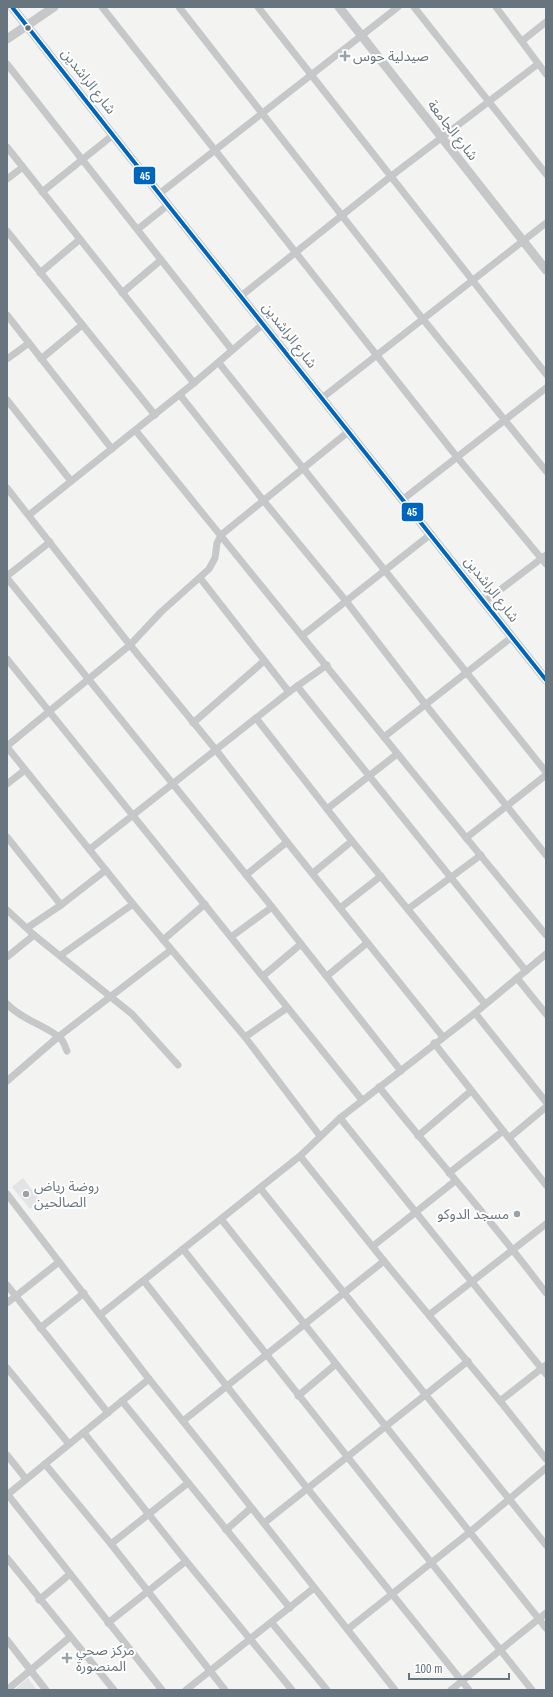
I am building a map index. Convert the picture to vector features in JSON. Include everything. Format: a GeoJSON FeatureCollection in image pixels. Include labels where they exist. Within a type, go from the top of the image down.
{"type":"FeatureCollection","features":[{"type":"Feature","properties":{"kind":"street","name":"شارع الراشدين"},"geometry":{"type":"LineString","coordinates":[[12,7],[402,500],[432,534],[546,680]]}},
{"type":"Feature","properties":{"kind":"street"},"geometry":{"type":"LineString","coordinates":[[7,39],[54,7]]}},
{"type":"Feature","properties":{"kind":"street"},"geometry":{"type":"LineString","coordinates":[[102,7],[457,457],[545,559],[484,602]]}},
{"type":"Feature","properties":{"kind":"street"},"geometry":{"type":"LineString","coordinates":[[179,7],[422,318],[546,471]]}},
{"type":"Feature","properties":{"kind":"street"},"geometry":{"type":"LineString","coordinates":[[258,7],[546,374]]}},
{"type":"Feature","properties":{"kind":"street","name":"شارع الجامعة"},"geometry":{"type":"LineString","coordinates":[[339,7],[546,270]]}},
{"type":"Feature","properties":{"kind":"street"},"geometry":{"type":"LineString","coordinates":[[159,194],[398,7]]}},
{"type":"Feature","properties":{"kind":"street"},"geometry":{"type":"LineString","coordinates":[[414,7],[546,174]]}},
{"type":"Feature","properties":{"kind":"street"},"geometry":{"type":"LineString","coordinates":[[496,7],[546,74]]}},
{"type":"Feature","properties":{"kind":"street"},"geometry":{"type":"LineString","coordinates":[[522,41],[546,22]]}},
{"type":"Feature","properties":{"kind":"street"},"geometry":{"type":"LineString","coordinates":[[7,64],[232,350]]}},
{"type":"Feature","properties":{"kind":"street"},"geometry":{"type":"LineString","coordinates":[[241,296],[341,215],[538,64]]}},
{"type":"Feature","properties":{"kind":"street"},"geometry":{"type":"LineString","coordinates":[[42,192],[113,135]]}},
{"type":"Feature","properties":{"kind":"street"},"geometry":{"type":"LineString","coordinates":[[7,147],[79,240],[194,383]]}},
{"type":"Feature","properties":{"kind":"street"},"geometry":{"type":"LineString","coordinates":[[7,180],[23,167]]}},
{"type":"Feature","properties":{"kind":"street"},"geometry":{"type":"LineString","coordinates":[[138,229],[168,205]]}},
{"type":"Feature","properties":{"kind":"street"},"geometry":{"type":"LineString","coordinates":[[322,398],[546,222]]}},
{"type":"Feature","properties":{"kind":"street"},"geometry":{"type":"LineString","coordinates":[[7,231],[155,414]]}},
{"type":"Feature","properties":{"kind":"street"},"geometry":{"type":"LineString","coordinates":[[40,273],[79,240]]}},
{"type":"Feature","properties":{"kind":"street"},"geometry":{"type":"LineString","coordinates":[[122,294],[161,260]]}},
{"type":"Feature","properties":{"kind":"street"},"geometry":{"type":"LineString","coordinates":[[7,315],[112,449]]}},
{"type":"Feature","properties":{"kind":"street"},"geometry":{"type":"LineString","coordinates":[[29,515],[180,395],[263,324]]}},
{"type":"Feature","properties":{"kind":"street"},"geometry":{"type":"LineString","coordinates":[[41,359],[82,325]]}},
{"type":"Feature","properties":{"kind":"street"},"geometry":{"type":"LineString","coordinates":[[7,359],[28,343]]}},
{"type":"Feature","properties":{"kind":"street"},"geometry":{"type":"LineString","coordinates":[[219,363],[302,469],[546,772]]}},
{"type":"Feature","properties":{"kind":"street"},"geometry":{"type":"LineString","coordinates":[[402,500],[546,388]]}},
{"type":"Feature","properties":{"kind":"street"},"geometry":{"type":"LineString","coordinates":[[180,395],[263,500],[346,601],[424,704],[546,855]]}},
{"type":"Feature","properties":{"kind":"street"},"geometry":{"type":"LineString","coordinates":[[7,400],[71,481]]}},
{"type":"Feature","properties":{"kind":"street"},"geometry":{"type":"LineString","coordinates":[[136,430],[303,635],[397,754],[546,935]]}},
{"type":"Feature","properties":{"kind":"street"},"geometry":{"type":"LineString","coordinates":[[320,1136],[245,1037],[133,904],[7,746],[130,645],[155,618],[200,578],[213,563],[217,551],[217,543],[221,535],[348,432]]}},
{"type":"Feature","properties":{"kind":"street"},"geometry":{"type":"LineString","coordinates":[[7,488],[130,645],[216,750],[312,874],[443,1037]]}},
{"type":"Feature","properties":{"kind":"street"},"geometry":{"type":"LineString","coordinates":[[303,635],[432,534]]}},
{"type":"Feature","properties":{"kind":"street"},"geometry":{"type":"LineString","coordinates":[[50,542],[7,577],[88,680],[174,784],[401,1070]]}},
{"type":"Feature","properties":{"kind":"street"},"geometry":{"type":"LineString","coordinates":[[200,578],[289,692]]}},
{"type":"Feature","properties":{"kind":"street"},"geometry":{"type":"LineString","coordinates":[[384,736],[512,637]]}},
{"type":"Feature","properties":{"kind":"street"},"geometry":{"type":"LineString","coordinates":[[7,659],[48,712],[133,814],[362,1100]]}},
{"type":"Feature","properties":{"kind":"street"},"geometry":{"type":"LineString","coordinates":[[193,723],[264,661]]}},
{"type":"Feature","properties":{"kind":"street"},"geometry":{"type":"LineString","coordinates":[[90,849],[289,692],[327,665]]}},
{"type":"Feature","properties":{"kind":"street"},"geometry":{"type":"LineString","coordinates":[[297,686],[526,971]]}},
{"type":"Feature","properties":{"kind":"street"},"geometry":{"type":"LineString","coordinates":[[256,718],[352,841],[485,1004]]}},
{"type":"Feature","properties":{"kind":"street"},"geometry":{"type":"LineString","coordinates":[[327,809],[397,754]]}},
{"type":"Feature","properties":{"kind":"street"},"geometry":{"type":"LineString","coordinates":[[7,784],[25,770]]}},
{"type":"Feature","properties":{"kind":"street"},"geometry":{"type":"LineString","coordinates":[[466,838],[546,775]]}},
{"type":"Feature","properties":{"kind":"street"},"geometry":{"type":"LineString","coordinates":[[7,837],[61,905]]}},
{"type":"Feature","properties":{"kind":"street"},"geometry":{"type":"LineString","coordinates":[[312,874],[352,841]]}},
{"type":"Feature","properties":{"kind":"street"},"geometry":{"type":"LineString","coordinates":[[246,875],[287,842]]}},
{"type":"Feature","properties":{"kind":"street"},"geometry":{"type":"LineString","coordinates":[[408,909],[480,855]]}},
{"type":"Feature","properties":{"kind":"street"},"geometry":{"type":"LineString","coordinates":[[27,928],[61,905],[106,870]]}},
{"type":"Feature","properties":{"kind":"street"},"geometry":{"type":"LineString","coordinates":[[340,908],[381,876]]}},
{"type":"Feature","properties":{"kind":"street"},"geometry":{"type":"LineString","coordinates":[[61,956],[133,904]]}},
{"type":"Feature","properties":{"kind":"street"},"geometry":{"type":"LineString","coordinates":[[163,940],[205,904]]}},
{"type":"Feature","properties":{"kind":"street"},"geometry":{"type":"LineString","coordinates":[[231,937],[272,907]]}},
{"type":"Feature","properties":{"kind":"street"},"geometry":{"type":"LineString","coordinates":[[7,910],[34,935],[132,1014],[178,1065]]}},
{"type":"Feature","properties":{"kind":"street"},"geometry":{"type":"LineString","coordinates":[[7,957],[34,935]]}},
{"type":"Feature","properties":{"kind":"street"},"geometry":{"type":"LineString","coordinates":[[327,976],[367,943]]}},
{"type":"Feature","properties":{"kind":"street"},"geometry":{"type":"LineString","coordinates":[[263,976],[301,944]]}},
{"type":"Feature","properties":{"kind":"street"},"geometry":{"type":"LineString","coordinates":[[7,1081],[58,1037],[171,950]]}},
{"type":"Feature","properties":{"kind":"street"},"geometry":{"type":"LineString","coordinates":[[100,1315],[300,1156],[320,1136],[362,1100],[434,1043],[475,1013],[546,954]]}},
{"type":"Feature","properties":{"kind":"street"},"geometry":{"type":"LineString","coordinates":[[517,978],[546,1014]]}},
{"type":"Feature","properties":{"kind":"street"},"geometry":{"type":"LineString","coordinates":[[7,1004],[22,1017],[58,1037],[63,1042],[67,1051]]}},
{"type":"Feature","properties":{"kind":"street"},"geometry":{"type":"LineString","coordinates":[[245,1037],[287,1008]]}},
{"type":"Feature","properties":{"kind":"street"},"geometry":{"type":"LineString","coordinates":[[475,1013],[546,1102]]}},
{"type":"Feature","properties":{"kind":"street"},"geometry":{"type":"LineString","coordinates":[[434,1043],[546,1185]]}},
{"type":"Feature","properties":{"kind":"street"},"geometry":{"type":"LineString","coordinates":[[379,1087],[455,1181],[513,1249],[546,1293]]}},
{"type":"Feature","properties":{"kind":"street"},"geometry":{"type":"LineString","coordinates":[[418,1136],[471,1091]]}},
{"type":"Feature","properties":{"kind":"street"},"geometry":{"type":"LineString","coordinates":[[508,1138],[546,1107]]}},
{"type":"Feature","properties":{"kind":"street"},"geometry":{"type":"LineString","coordinates":[[340,1118],[545,1369],[500,1401]]}},
{"type":"Feature","properties":{"kind":"street"},"geometry":{"type":"LineString","coordinates":[[449,1173],[503,1131]]}},
{"type":"Feature","properties":{"kind":"street"},"geometry":{"type":"LineString","coordinates":[[300,1156],[384,1261],[468,1361],[546,1459]]}},
{"type":"Feature","properties":{"kind":"street"},"geometry":{"type":"LineString","coordinates":[[373,1246],[455,1181]]}},
{"type":"Feature","properties":{"kind":"street"},"geometry":{"type":"LineString","coordinates":[[260,1188],[546,1545]]}},
{"type":"Feature","properties":{"kind":"street"},"geometry":{"type":"LineString","coordinates":[[7,1194],[149,1379],[395,1690]]}},
{"type":"Feature","properties":{"kind":"street"},"geometry":{"type":"LineString","coordinates":[[221,1219],[306,1324],[336,1364],[546,1628]]}},
{"type":"Feature","properties":{"kind":"street"},"geometry":{"type":"LineString","coordinates":[[429,1315],[546,1224]]}},
{"type":"Feature","properties":{"kind":"street"},"geometry":{"type":"LineString","coordinates":[[183,1249],[265,1356],[432,1562],[532,1690]]}},
{"type":"Feature","properties":{"kind":"street"},"geometry":{"type":"LineString","coordinates":[[183,1421],[384,1261]]}},
{"type":"Feature","properties":{"kind":"street"},"geometry":{"type":"LineString","coordinates":[[7,1303],[59,1262]]}},
{"type":"Feature","properties":{"kind":"street"},"geometry":{"type":"LineString","coordinates":[[144,1280],[226,1387],[469,1690]]}},
{"type":"Feature","properties":{"kind":"street"},"geometry":{"type":"LineString","coordinates":[[7,1285],[108,1413]]}},
{"type":"Feature","properties":{"kind":"street"},"geometry":{"type":"LineString","coordinates":[[40,1328],[84,1293]]}},
{"type":"Feature","properties":{"kind":"street"},"geometry":{"type":"LineString","coordinates":[[264,1523],[468,1361]]}},
{"type":"Feature","properties":{"kind":"street"},"geometry":{"type":"LineString","coordinates":[[298,1396],[336,1364]]}},
{"type":"Feature","properties":{"kind":"street"},"geometry":{"type":"LineString","coordinates":[[7,1368],[69,1444]]}},
{"type":"Feature","properties":{"kind":"street"},"geometry":{"type":"LineString","coordinates":[[149,1379],[7,1495],[162,1690]]}},
{"type":"Feature","properties":{"kind":"street"},"geometry":{"type":"LineString","coordinates":[[122,1401],[290,1608]]}},
{"type":"Feature","properties":{"kind":"street"},"geometry":{"type":"LineString","coordinates":[[84,1433],[186,1561],[292,1690]]}},
{"type":"Feature","properties":{"kind":"street"},"geometry":{"type":"LineString","coordinates":[[7,1455],[26,1479]]}},
{"type":"Feature","properties":{"kind":"street"},"geometry":{"type":"LineString","coordinates":[[46,1464],[111,1544],[225,1690]]}},
{"type":"Feature","properties":{"kind":"street"},"geometry":{"type":"LineString","coordinates":[[348,1629],[510,1500],[546,1468]]}},
{"type":"Feature","properties":{"kind":"street"},"geometry":{"type":"LineString","coordinates":[[111,1544],[188,1483]]}},
{"type":"Feature","properties":{"kind":"street"},"geometry":{"type":"LineString","coordinates":[[226,1530],[251,1508]]}},
{"type":"Feature","properties":{"kind":"street"},"geometry":{"type":"LineString","coordinates":[[7,1558],[39,1600],[114,1690]]}},
{"type":"Feature","properties":{"kind":"street"},"geometry":{"type":"LineString","coordinates":[[108,1623],[186,1561]]}},
{"type":"Feature","properties":{"kind":"street"},"geometry":{"type":"LineString","coordinates":[[39,1600],[70,1574]]}},
{"type":"Feature","properties":{"kind":"street"},"geometry":{"type":"LineString","coordinates":[[186,1690],[314,1588]]}},
{"type":"Feature","properties":{"kind":"street"},"geometry":{"type":"LineString","coordinates":[[451,1690],[546,1614]]}},
{"type":"Feature","properties":{"kind":"street"},"geometry":{"type":"LineString","coordinates":[[272,1623],[327,1690]]}},
{"type":"Feature","properties":{"kind":"street"},"geometry":{"type":"LineString","coordinates":[[7,1689],[70,1637]]}},
{"type":"Feature","properties":{"kind":"street"},"geometry":{"type":"LineString","coordinates":[[7,1640],[46,1690]]}},
{"type":"Feature","properties":{"kind":"shaded area","name":"روضة رياض الصالحين"},"geometry":{"type":"Polygon","coordinates":[[[23,1178],[40,1201],[30,1209],[12,1187],[23,1178]]]}},
{"type":"Feature","properties":{"kind":"shaded area"},"geometry":{"type":"Polygon","coordinates":[[[28,1678],[37,1690],[14,1690],[28,1678]]]}},
{"type":"Feature","properties":{"kind":"transit line","name":"45"},"geometry":{"type":"LineString","coordinates":[[12,7],[546,680]]}},
{"type":"Feature","properties":{"kind":"place","name":"صيدلية حوس"},"geometry":{"type":"Point","coordinates":[345,56]}},
{"type":"Feature","properties":{"kind":"place","name":"روضة رياض الصالحين"},"geometry":{"type":"Point","coordinates":[26,1194]}},
{"type":"Feature","properties":{"kind":"place","name":"مسجد الدوكو"},"geometry":{"type":"Point","coordinates":[517,1214]}},
{"type":"Feature","properties":{"kind":"place","name":"مركز صحي المنصورة"},"geometry":{"type":"Point","coordinates":[67,1658]}}]}
